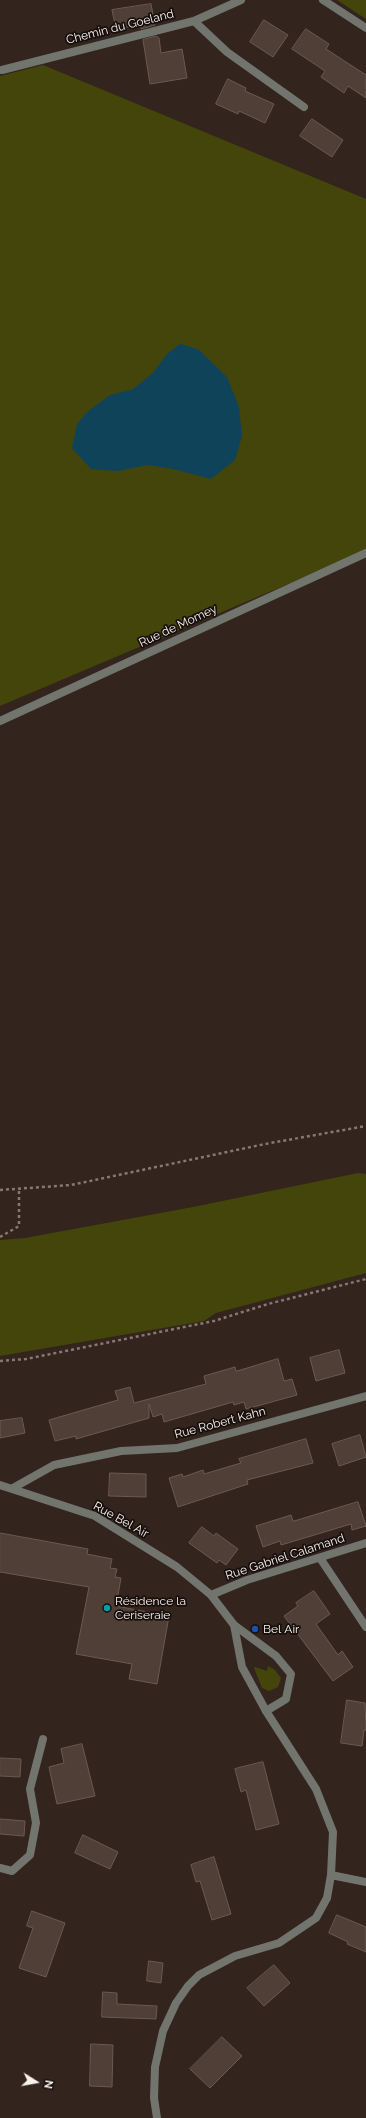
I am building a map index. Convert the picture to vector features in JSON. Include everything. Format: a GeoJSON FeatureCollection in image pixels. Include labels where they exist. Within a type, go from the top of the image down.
{"type":"FeatureCollection","features":[{"type":"Feature","properties":{"kind":"street","name":"Chemin du Goeland"},"geometry":{"type":"LineString","coordinates":[[2,70],[194,21],[241,0]]}},
{"type":"Feature","properties":{"kind":"street"},"geometry":{"type":"LineString","coordinates":[[324,0],[366,28]]}},
{"type":"Feature","properties":{"kind":"street"},"geometry":{"type":"LineString","coordinates":[[194,21],[227,52],[304,108]]}},
{"type":"Feature","properties":{"kind":"street","name":"Rue de Momey"},"geometry":{"type":"LineString","coordinates":[[0,720],[366,553]]}},
{"type":"Feature","properties":{"kind":"street","name":"Rue Robert Kahn"},"geometry":{"type":"LineString","coordinates":[[13,1488],[54,1465],[121,1451],[177,1448],[366,1396]]}},
{"type":"Feature","properties":{"kind":"street","name":"Rue Bel Air"},"geometry":{"type":"LineString","coordinates":[[0,1485],[95,1516],[178,1567],[211,1595],[234,1625]]}},
{"type":"Feature","properties":{"kind":"street","name":"Rue Gabriel Calamand"},"geometry":{"type":"LineString","coordinates":[[211,1595],[246,1580],[366,1544]]}},
{"type":"Feature","properties":{"kind":"street"},"geometry":{"type":"LineString","coordinates":[[320,1558],[366,1627]]}},
{"type":"Feature","properties":{"kind":"street"},"geometry":{"type":"LineString","coordinates":[[157,2118],[154,2098],[155,2068],[163,2031],[176,2003],[188,1986],[199,1975],[235,1956],[279,1943],[316,1918],[327,1898],[331,1875],[332,1832],[316,1789],[266,1711],[242,1667],[234,1625]]}},
{"type":"Feature","properties":{"kind":"street"},"geometry":{"type":"LineString","coordinates":[[234,1625],[276,1656],[291,1674],[286,1699],[266,1711]]}},
{"type":"Feature","properties":{"kind":"street"},"geometry":{"type":"LineString","coordinates":[[0,1868],[12,1871],[30,1855],[36,1823],[30,1789],[43,1739]]}},
{"type":"Feature","properties":{"kind":"street"},"geometry":{"type":"LineString","coordinates":[[331,1875],[366,1882]]}},
{"type":"Feature","properties":{"kind":"path"},"geometry":{"type":"LineString","coordinates":[[0,1190],[71,1185],[265,1144],[366,1126]]}},
{"type":"Feature","properties":{"kind":"path"},"geometry":{"type":"LineString","coordinates":[[0,1236],[19,1226],[19,1189]]}},
{"type":"Feature","properties":{"kind":"path"},"geometry":{"type":"LineString","coordinates":[[0,1361],[26,1359],[214,1321],[268,1304],[366,1279]]}},
{"type":"Feature","properties":{"kind":"shaded area"},"geometry":{"type":"Polygon","coordinates":[[[337,0],[366,0],[366,19],[337,0]]]}},
{"type":"Feature","properties":{"kind":"shaded area"},"geometry":{"type":"Polygon","coordinates":[[[43,65],[366,199],[366,551],[0,706],[0,76],[43,65]]]}},
{"type":"Feature","properties":{"kind":"shaded area"},"geometry":{"type":"Polygon","coordinates":[[[358,1173],[366,1174],[366,1273],[216,1313],[204,1321],[0,1356],[0,1240],[25,1238],[193,1207],[358,1173]]]}},
{"type":"Feature","properties":{"kind":"shaded area"},"geometry":{"type":"Polygon","coordinates":[[[268,1666],[275,1670],[281,1678],[278,1687],[269,1691],[262,1688],[254,1668],[267,1671],[268,1666]]]}},
{"type":"Feature","properties":{"kind":"water"},"geometry":{"type":"Polygon","coordinates":[[[180,344],[198,349],[227,377],[239,407],[242,436],[235,460],[211,479],[173,469],[148,465],[117,471],[91,469],[72,448],[77,424],[87,412],[110,395],[133,389],[152,374],[167,354],[180,344]]]}},
{"type":"Feature","properties":{"kind":"building"},"geometry":{"type":"Polygon","coordinates":[[[151,4],[155,25],[141,29],[140,25],[116,29],[112,10],[151,4]]]}},
{"type":"Feature","properties":{"kind":"building"},"geometry":{"type":"Polygon","coordinates":[[[264,20],[288,35],[273,57],[250,42],[264,20]]]}},
{"type":"Feature","properties":{"kind":"building"},"geometry":{"type":"Polygon","coordinates":[[[306,29],[329,44],[326,49],[366,75],[366,98],[348,86],[344,93],[321,77],[325,71],[292,49],[306,29]]]}},
{"type":"Feature","properties":{"kind":"building"},"geometry":{"type":"Polygon","coordinates":[[[156,36],[159,38],[161,53],[182,49],[187,78],[150,84],[143,40],[156,36]]]}},
{"type":"Feature","properties":{"kind":"building"},"geometry":{"type":"Polygon","coordinates":[[[228,79],[246,88],[245,91],[274,104],[265,123],[239,111],[238,114],[216,104],[228,79]]]}},
{"type":"Feature","properties":{"kind":"building"},"geometry":{"type":"Polygon","coordinates":[[[312,119],[343,140],[332,157],[300,136],[312,119]]]}},
{"type":"Feature","properties":{"kind":"building"},"geometry":{"type":"Polygon","coordinates":[[[339,1350],[345,1373],[316,1381],[310,1358],[339,1350]]]}},
{"type":"Feature","properties":{"kind":"building"},"geometry":{"type":"Polygon","coordinates":[[[278,1359],[284,1381],[292,1379],[297,1395],[246,1409],[244,1402],[234,1405],[233,1402],[164,1422],[162,1414],[153,1417],[149,1404],[149,1418],[76,1439],[76,1436],[55,1441],[49,1420],[118,1400],[115,1391],[130,1387],[134,1403],[206,1384],[204,1376],[235,1367],[236,1371],[278,1359]]]}},
{"type":"Feature","properties":{"kind":"building"},"geometry":{"type":"Polygon","coordinates":[[[22,1418],[25,1433],[0,1438],[0,1421],[22,1418]]]}},
{"type":"Feature","properties":{"kind":"building"},"geometry":{"type":"Polygon","coordinates":[[[360,1435],[366,1457],[339,1466],[332,1444],[360,1435]]]}},
{"type":"Feature","properties":{"kind":"building"},"geometry":{"type":"Polygon","coordinates":[[[306,1439],[313,1463],[247,1480],[248,1484],[178,1507],[169,1478],[182,1474],[183,1477],[203,1470],[204,1474],[241,1463],[239,1459],[306,1439]]]}},
{"type":"Feature","properties":{"kind":"building"},"geometry":{"type":"Polygon","coordinates":[[[110,1473],[146,1474],[146,1497],[109,1496],[110,1473]]]}},
{"type":"Feature","properties":{"kind":"building"},"geometry":{"type":"Polygon","coordinates":[[[358,1502],[366,1526],[352,1530],[351,1524],[281,1545],[280,1541],[263,1547],[256,1526],[291,1515],[293,1521],[358,1502]]]}},
{"type":"Feature","properties":{"kind":"building"},"geometry":{"type":"Polygon","coordinates":[[[202,1527],[214,1536],[216,1533],[238,1549],[226,1565],[219,1560],[217,1563],[189,1543],[202,1527]]]}},
{"type":"Feature","properties":{"kind":"building","name":"Résidence la Ceriseraie"},"geometry":{"type":"Polygon","coordinates":[[[0,1533],[88,1549],[87,1554],[112,1559],[110,1568],[117,1569],[115,1577],[121,1578],[116,1606],[169,1616],[157,1684],[129,1679],[132,1664],[76,1654],[89,1587],[0,1572],[0,1533]]]}},
{"type":"Feature","properties":{"kind":"building"},"geometry":{"type":"Polygon","coordinates":[[[314,1591],[330,1614],[316,1624],[338,1655],[342,1651],[353,1667],[333,1681],[284,1616],[298,1606],[296,1603],[314,1591]]]}},
{"type":"Feature","properties":{"kind":"building"},"geometry":{"type":"Polygon","coordinates":[[[347,1700],[365,1703],[366,1730],[364,1730],[362,1746],[341,1743],[347,1700]]]}},
{"type":"Feature","properties":{"kind":"building"},"geometry":{"type":"Polygon","coordinates":[[[82,1744],[95,1796],[57,1804],[49,1767],[64,1763],[61,1749],[82,1744]]]}},
{"type":"Feature","properties":{"kind":"building"},"geometry":{"type":"Polygon","coordinates":[[[0,1758],[21,1759],[20,1777],[0,1776],[0,1758]]]}},
{"type":"Feature","properties":{"kind":"building"},"geometry":{"type":"Polygon","coordinates":[[[263,1762],[279,1824],[256,1830],[246,1790],[241,1792],[235,1769],[263,1762]]]}},
{"type":"Feature","properties":{"kind":"building"},"geometry":{"type":"Polygon","coordinates":[[[0,1819],[25,1821],[24,1836],[0,1834],[0,1819]]]}},
{"type":"Feature","properties":{"kind":"building"},"geometry":{"type":"Polygon","coordinates":[[[83,1835],[118,1852],[110,1869],[75,1853],[83,1835]]]}},
{"type":"Feature","properties":{"kind":"building"},"geometry":{"type":"Polygon","coordinates":[[[214,1857],[231,1914],[212,1920],[200,1881],[196,1882],[191,1865],[214,1857]]]}},
{"type":"Feature","properties":{"kind":"building"},"geometry":{"type":"Polygon","coordinates":[[[32,1911],[65,1923],[46,1977],[19,1968],[33,1928],[27,1926],[32,1911]]]}},
{"type":"Feature","properties":{"kind":"building"},"geometry":{"type":"Polygon","coordinates":[[[337,1915],[366,1927],[366,1952],[347,1944],[348,1942],[329,1933],[337,1915]]]}},
{"type":"Feature","properties":{"kind":"building"},"geometry":{"type":"Polygon","coordinates":[[[149,1961],[163,1963],[161,1983],[147,1981],[149,1961]]]}},
{"type":"Feature","properties":{"kind":"building"},"geometry":{"type":"Polygon","coordinates":[[[274,1965],[290,1983],[264,2006],[247,1988],[274,1965]]]}},
{"type":"Feature","properties":{"kind":"building"},"geometry":{"type":"Polygon","coordinates":[[[103,1992],[117,1993],[117,2004],[157,2006],[156,2019],[102,2017],[103,1992]]]}},
{"type":"Feature","properties":{"kind":"building"},"geometry":{"type":"Polygon","coordinates":[[[222,2037],[242,2056],[210,2088],[190,2069],[222,2037]]]}},
{"type":"Feature","properties":{"kind":"building"},"geometry":{"type":"Polygon","coordinates":[[[91,2044],[113,2045],[112,2087],[90,2086],[91,2044]]]}},
{"type":"Feature","properties":{"kind":"place","name":"Résidence la Ceriseraie"},"geometry":{"type":"Point","coordinates":[107,1608]}},
{"type":"Feature","properties":{"kind":"place","name":"Bel Air"},"geometry":{"type":"Point","coordinates":[255,1629]}}]}
